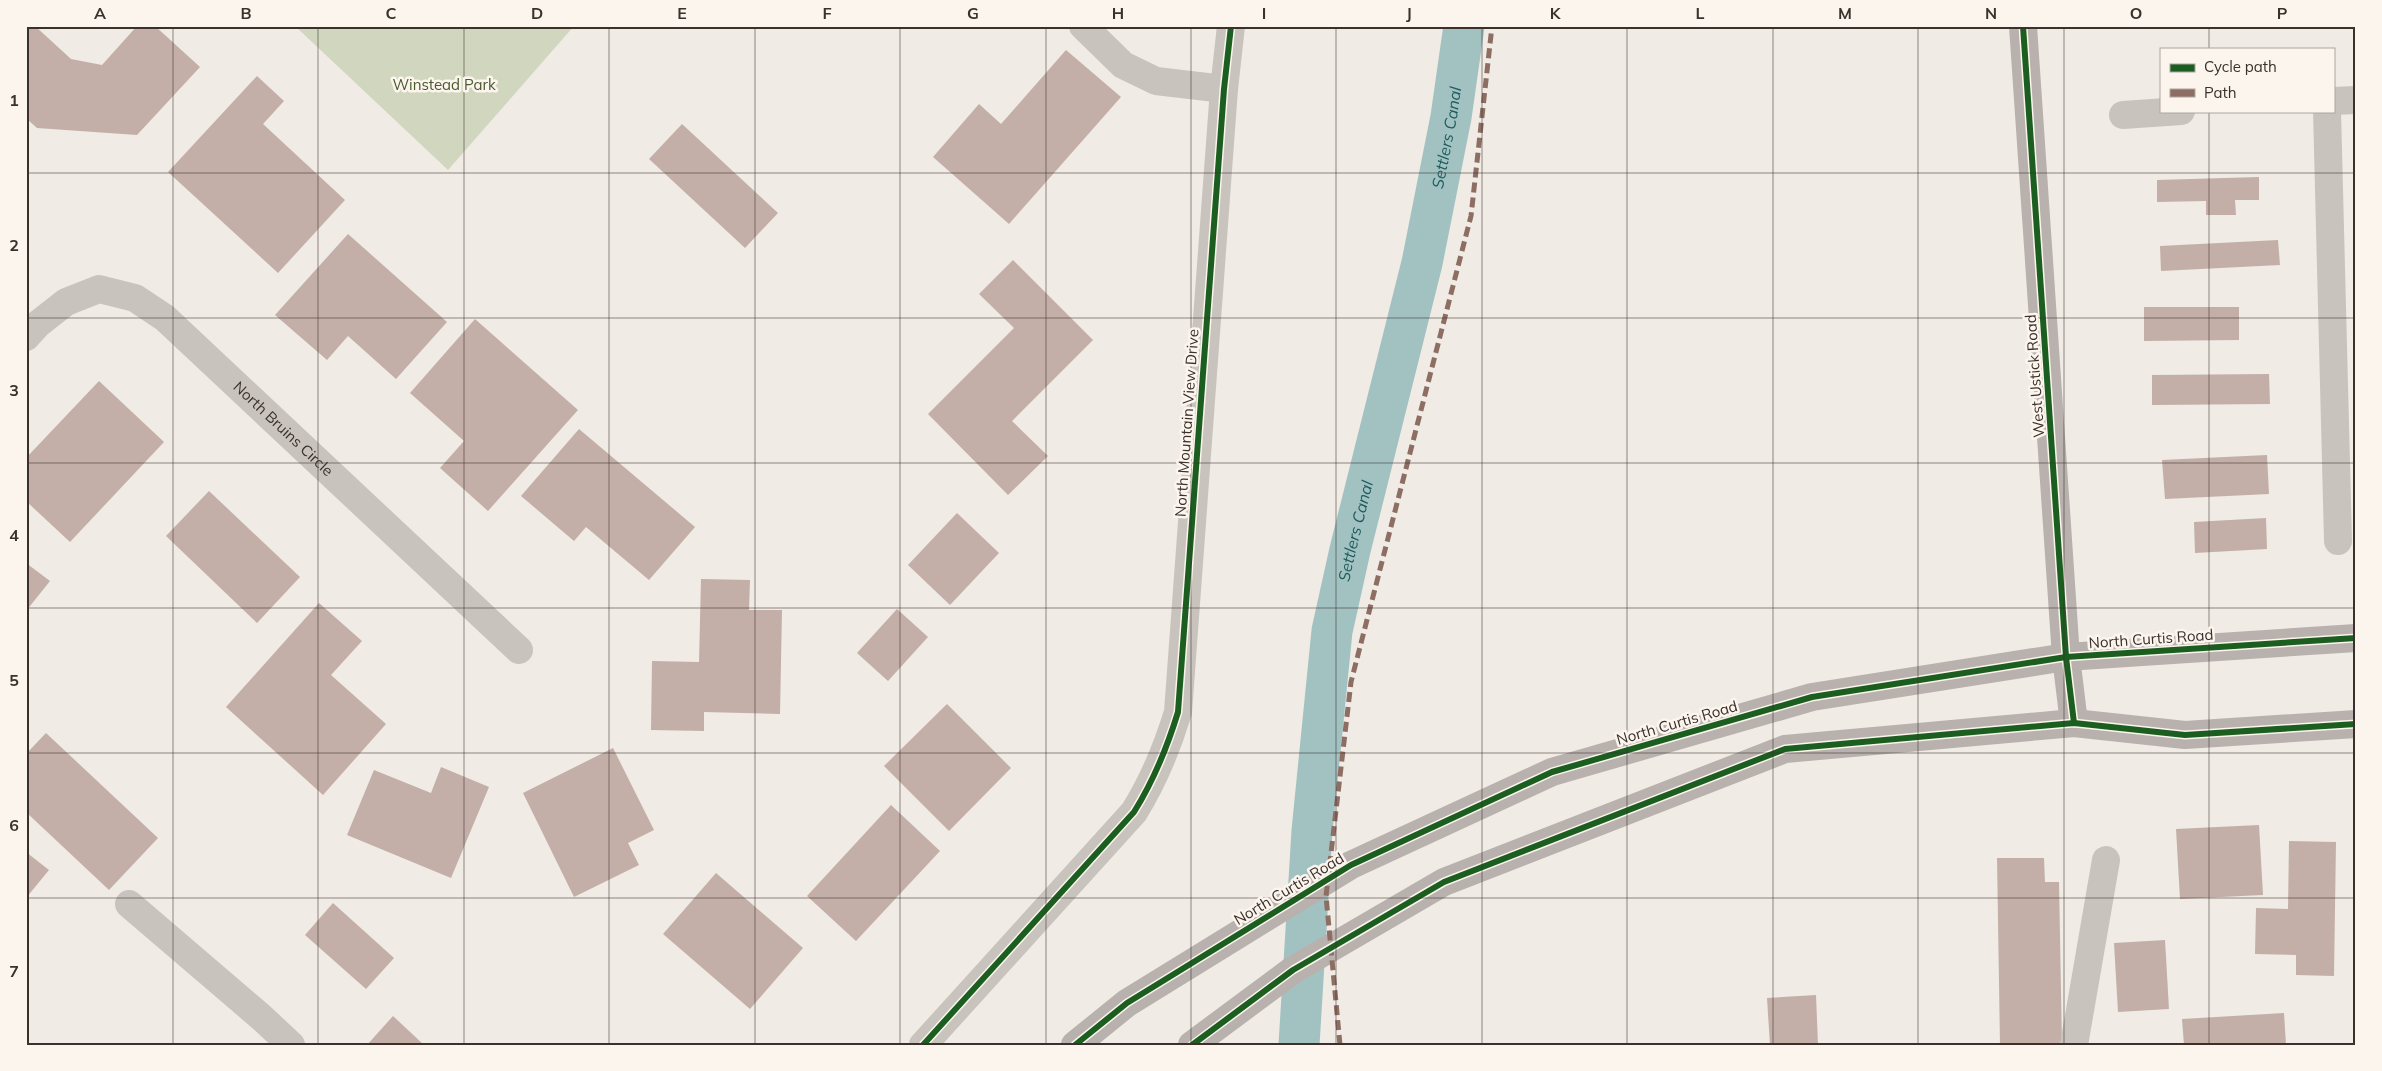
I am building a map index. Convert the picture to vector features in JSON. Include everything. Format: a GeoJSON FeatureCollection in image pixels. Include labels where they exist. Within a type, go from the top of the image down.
{"type":"FeatureCollection","features":[{"type":"Feature","properties":{"kind":"main road","name":"West Ustick Road"},"geometry":{"type":"LineString","coordinates":[[2023,26],[2066,657],[2074,724]]}},
{"type":"Feature","properties":{"kind":"main road","name":"North Curtis Road"},"geometry":{"type":"LineString","coordinates":[[1075,1045],[1127,1003],[1351,865],[1552,772],[1812,697],[2066,657],[2356,638]]}},
{"type":"Feature","properties":{"kind":"main road"},"geometry":{"type":"LineString","coordinates":[[1193,1044],[1292,970],[1444,882],[1785,750],[2074,724],[2185,735],[2356,724]]}},
{"type":"Feature","properties":{"kind":"street"},"geometry":{"type":"LineString","coordinates":[[1083,26],[1123,65],[1156,81],[1224,89]]}},
{"type":"Feature","properties":{"kind":"street","name":"North Mountain View Drive"},"geometry":{"type":"LineString","coordinates":[[923,1045],[1134,812],[1152,782],[1165,753],[1178,712],[1224,89],[1231,26]]}},
{"type":"Feature","properties":{"kind":"street"},"geometry":{"type":"LineString","coordinates":[[2334,101],[2356,100]]}},
{"type":"Feature","properties":{"kind":"street"},"geometry":{"type":"LineString","coordinates":[[2123,115],[2166,112]]}},
{"type":"Feature","properties":{"kind":"street"},"geometry":{"type":"LineString","coordinates":[[2327,112],[2338,541]]}},
{"type":"Feature","properties":{"kind":"street","name":"North Bruins Circle"},"geometry":{"type":"LineString","coordinates":[[26,337],[38,324],[66,302],[99,289],[135,298],[165,318],[519,650]]}},
{"type":"Feature","properties":{"kind":"street"},"geometry":{"type":"LineString","coordinates":[[2074,1045],[2106,860]]}},
{"type":"Feature","properties":{"kind":"street"},"geometry":{"type":"LineString","coordinates":[[129,904],[261,1017],[290,1045]]}},
{"type":"Feature","properties":{"kind":"green space","name":"Winstead Park"},"geometry":{"type":"Polygon","coordinates":[[[295,26],[574,26],[448,170],[295,26]]]}},
{"type":"Feature","properties":{"kind":"building"},"geometry":{"type":"Polygon","coordinates":[[[26,26],[35,26],[71,59],[102,65],[137,26],[155,26],[200,67],[137,135],[37,128],[26,118],[26,26]]]}},
{"type":"Feature","properties":{"kind":"building"},"geometry":{"type":"Polygon","coordinates":[[[1066,50],[1121,97],[1009,224],[933,157],[979,104],[1001,124],[1066,50]]]}},
{"type":"Feature","properties":{"kind":"building"},"geometry":{"type":"Polygon","coordinates":[[[257,76],[284,101],[263,124],[345,200],[278,273],[168,172],[257,76]]]}},
{"type":"Feature","properties":{"kind":"building"},"geometry":{"type":"Polygon","coordinates":[[[682,124],[778,213],[745,248],[649,159],[682,124]]]}},
{"type":"Feature","properties":{"kind":"building"},"geometry":{"type":"Polygon","coordinates":[[[2259,177],[2259,200],[2235,200],[2236,215],[2206,215],[2206,201],[2157,202],[2157,180],[2259,177]]]}},
{"type":"Feature","properties":{"kind":"building"},"geometry":{"type":"Polygon","coordinates":[[[348,234],[447,322],[396,379],[348,336],[327,360],[275,315],[348,234]]]}},
{"type":"Feature","properties":{"kind":"building"},"geometry":{"type":"Polygon","coordinates":[[[2278,240],[2280,265],[2161,271],[2160,246],[2278,240]]]}},
{"type":"Feature","properties":{"kind":"building"},"geometry":{"type":"Polygon","coordinates":[[[1013,260],[1093,340],[1012,421],[1048,456],[1008,495],[928,414],[1014,328],[979,294],[1013,260]]]}},
{"type":"Feature","properties":{"kind":"building"},"geometry":{"type":"Polygon","coordinates":[[[2144,307],[2239,307],[2239,340],[2144,341],[2144,307]]]}},
{"type":"Feature","properties":{"kind":"building"},"geometry":{"type":"Polygon","coordinates":[[[475,319],[578,410],[488,511],[440,468],[464,441],[410,393],[475,319]]]}},
{"type":"Feature","properties":{"kind":"building"},"geometry":{"type":"Polygon","coordinates":[[[2269,374],[2270,404],[2152,405],[2152,375],[2269,374]]]}},
{"type":"Feature","properties":{"kind":"building"},"geometry":{"type":"Polygon","coordinates":[[[99,381],[164,442],[70,542],[26,501],[26,458],[99,381]]]}},
{"type":"Feature","properties":{"kind":"building"},"geometry":{"type":"Polygon","coordinates":[[[579,429],[695,527],[649,580],[586,527],[574,541],[521,496],[579,429]]]}},
{"type":"Feature","properties":{"kind":"building"},"geometry":{"type":"Polygon","coordinates":[[[2267,455],[2269,494],[2165,499],[2162,460],[2267,455]]]}},
{"type":"Feature","properties":{"kind":"building"},"geometry":{"type":"Polygon","coordinates":[[[209,491],[300,577],[257,623],[166,536],[209,491]]]}},
{"type":"Feature","properties":{"kind":"building"},"geometry":{"type":"Polygon","coordinates":[[[957,513],[999,553],[950,605],[908,565],[957,513]]]}},
{"type":"Feature","properties":{"kind":"building"},"geometry":{"type":"Polygon","coordinates":[[[2266,518],[2267,549],[2195,553],[2194,522],[2266,518]]]}},
{"type":"Feature","properties":{"kind":"building"},"geometry":{"type":"Polygon","coordinates":[[[26,563],[50,581],[26,611],[26,563]]]}},
{"type":"Feature","properties":{"kind":"building"},"geometry":{"type":"Polygon","coordinates":[[[701,579],[750,580],[749,610],[782,610],[780,714],[704,712],[704,731],[651,730],[652,661],[699,662],[701,579]]]}},
{"type":"Feature","properties":{"kind":"building"},"geometry":{"type":"Polygon","coordinates":[[[319,603],[362,641],[331,675],[386,724],[323,795],[226,707],[319,603]]]}},
{"type":"Feature","properties":{"kind":"building"},"geometry":{"type":"Polygon","coordinates":[[[897,609],[928,637],[888,681],[857,653],[897,609]]]}},
{"type":"Feature","properties":{"kind":"building"},"geometry":{"type":"Polygon","coordinates":[[[947,704],[1011,768],[949,831],[884,766],[947,704]]]}},
{"type":"Feature","properties":{"kind":"building"},"geometry":{"type":"Polygon","coordinates":[[[46,733],[158,838],[109,890],[26,812],[26,754],[46,733]]]}},
{"type":"Feature","properties":{"kind":"building"},"geometry":{"type":"Polygon","coordinates":[[[613,748],[654,830],[628,843],[639,865],[574,897],[523,793],[613,748]]]}},
{"type":"Feature","properties":{"kind":"building"},"geometry":{"type":"Polygon","coordinates":[[[441,767],[489,787],[451,878],[347,835],[374,770],[431,793],[441,767]]]}},
{"type":"Feature","properties":{"kind":"building"},"geometry":{"type":"Polygon","coordinates":[[[891,805],[940,851],[856,941],[807,896],[891,805]]]}},
{"type":"Feature","properties":{"kind":"building"},"geometry":{"type":"Polygon","coordinates":[[[2259,825],[2263,895],[2180,899],[2176,829],[2259,825]]]}},
{"type":"Feature","properties":{"kind":"building"},"geometry":{"type":"Polygon","coordinates":[[[2289,841],[2336,842],[2334,976],[2296,975],[2296,955],[2255,954],[2256,908],[2288,909],[2289,841]]]}},
{"type":"Feature","properties":{"kind":"building"},"geometry":{"type":"Polygon","coordinates":[[[26,852],[49,870],[26,898],[26,852]]]}},
{"type":"Feature","properties":{"kind":"building"},"geometry":{"type":"Polygon","coordinates":[[[1997,858],[2044,858],[2045,882],[2059,882],[2062,1045],[2000,1045],[1997,858]]]}},
{"type":"Feature","properties":{"kind":"building"},"geometry":{"type":"Polygon","coordinates":[[[716,873],[803,948],[750,1009],[663,934],[716,873]]]}},
{"type":"Feature","properties":{"kind":"building"},"geometry":{"type":"Polygon","coordinates":[[[333,903],[394,958],[366,989],[305,935],[333,903]]]}},
{"type":"Feature","properties":{"kind":"building"},"geometry":{"type":"Polygon","coordinates":[[[2165,940],[2169,1009],[2118,1012],[2114,943],[2165,940]]]}},
{"type":"Feature","properties":{"kind":"building"},"geometry":{"type":"Polygon","coordinates":[[[1816,995],[1818,1045],[1770,1045],[1767,998],[1816,995]]]}},
{"type":"Feature","properties":{"kind":"building"},"geometry":{"type":"Polygon","coordinates":[[[2284,1013],[2286,1045],[2184,1045],[2182,1019],[2284,1013]]]}},
{"type":"Feature","properties":{"kind":"building"},"geometry":{"type":"Polygon","coordinates":[[[393,1016],[424,1045],[367,1045],[393,1016]]]}},
{"type":"Feature","properties":{"kind":"waterway","name":"Settlers Canal"},"geometry":{"type":"LineString","coordinates":[[1299,1045],[1312,831],[1332,631],[1350,550],[1422,263],[1451,117],[1464,26]]}},
{"type":"Feature","properties":{"kind":"marked path"},"geometry":{"type":"LineString","coordinates":[[1340,1045],[1326,896],[1351,682],[1471,216],[1492,26]]}},
{"type":"Feature","properties":{"kind":"cycle path"},"geometry":{"type":"LineString","coordinates":[[923,1045],[1134,812],[1159,764],[1178,712],[1224,89],[1231,26]]}},
{"type":"Feature","properties":{"kind":"cycle path"},"geometry":{"type":"LineString","coordinates":[[2023,26],[2066,657],[2074,723]]}},
{"type":"Feature","properties":{"kind":"cycle path"},"geometry":{"type":"LineString","coordinates":[[1075,1045],[1127,1003],[1351,865],[1552,772],[1812,697],[2066,657],[2356,638]]}},
{"type":"Feature","properties":{"kind":"cycle path"},"geometry":{"type":"LineString","coordinates":[[1192,1045],[1293,970],[1444,882],[1785,749],[2074,723],[2185,735],[2356,724]]}}]}
